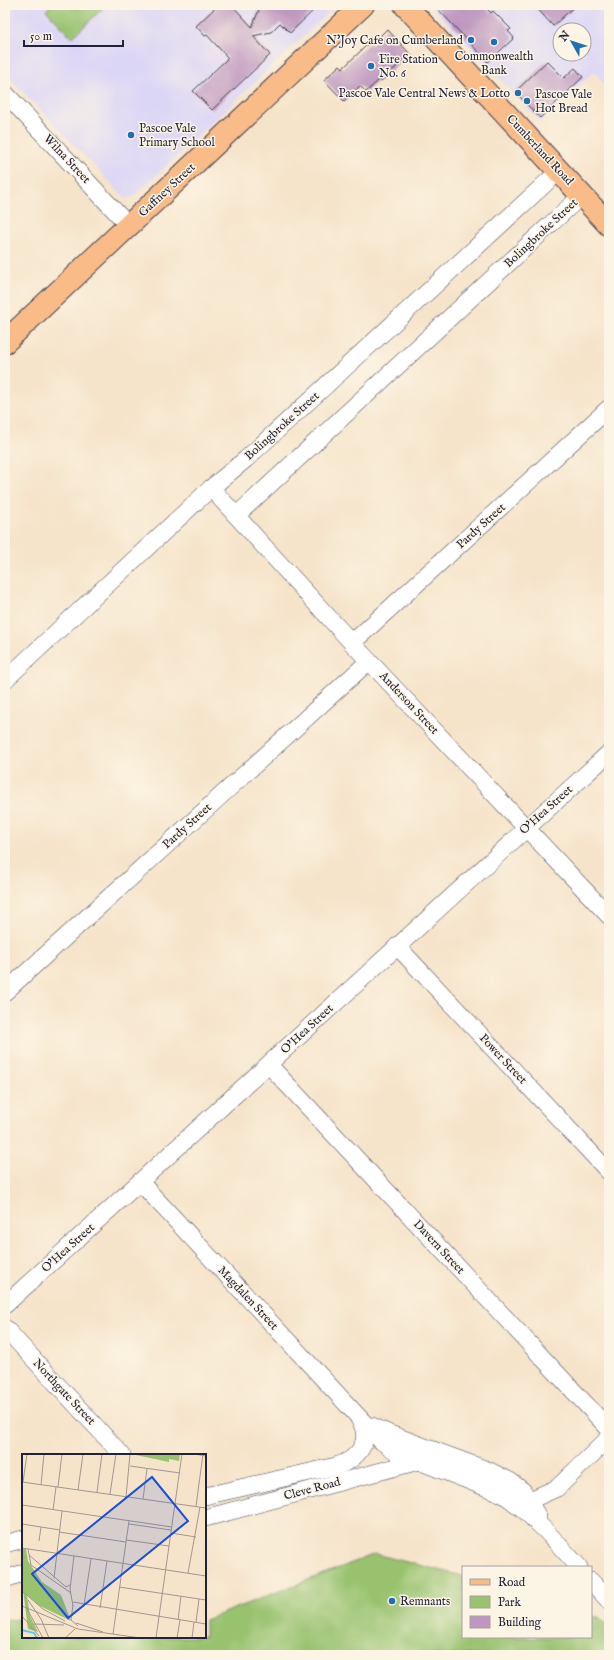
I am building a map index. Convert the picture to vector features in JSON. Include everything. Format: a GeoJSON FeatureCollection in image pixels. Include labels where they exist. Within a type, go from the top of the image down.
{"type":"FeatureCollection","features":[{"type":"Feature","properties":{"kind":"main road","name":"Gaffney Street"},"geometry":{"type":"LineString","coordinates":[[5,342],[363,5]]}},
{"type":"Feature","properties":{"kind":"main road","name":"Cumberland Road"},"geometry":{"type":"LineString","coordinates":[[405,5],[559,171],[607,219]]}},
{"type":"Feature","properties":{"kind":"street","name":"Wilna Street"},"geometry":{"type":"LineString","coordinates":[[5,93],[129,226]]}},
{"type":"Feature","properties":{"kind":"street","name":"Bolingbroke Street"},"geometry":{"type":"LineString","coordinates":[[5,680],[211,488],[246,459],[559,171]]}},
{"type":"Feature","properties":{"kind":"street","name":"Bolingbroke Street"},"geometry":{"type":"LineString","coordinates":[[237,515],[582,195]]}},
{"type":"Feature","properties":{"kind":"street","name":"Pardy Street"},"geometry":{"type":"LineString","coordinates":[[352,643],[609,408]]}},
{"type":"Feature","properties":{"kind":"street","name":"Anderson Street"},"geometry":{"type":"LineString","coordinates":[[211,488],[352,643],[609,916]]}},
{"type":"Feature","properties":{"kind":"street","name":"Pardy Street"},"geometry":{"type":"LineString","coordinates":[[5,992],[369,661]]}},
{"type":"Feature","properties":{"kind":"street","name":"O'Hea Street"},"geometry":{"type":"LineString","coordinates":[[5,1305],[609,753]]}},
{"type":"Feature","properties":{"kind":"street","name":"Power Street"},"geometry":{"type":"LineString","coordinates":[[397,946],[609,1172]]}},
{"type":"Feature","properties":{"kind":"street","name":"Davern Street"},"geometry":{"type":"LineString","coordinates":[[269,1065],[609,1429]]}},
{"type":"Feature","properties":{"kind":"street","name":"Magdalen Street"},"geometry":{"type":"LineString","coordinates":[[140,1182],[373,1434],[389,1448],[398,1453],[493,1489],[524,1503]]}},
{"type":"Feature","properties":{"kind":"street","name":"Northgate Street"},"geometry":{"type":"LineString","coordinates":[[5,1328],[121,1454]]}},
{"type":"Feature","properties":{"kind":"street","name":"Magdalen Street"},"geometry":{"type":"LineString","coordinates":[[356,1414],[367,1423],[390,1434],[501,1476],[520,1487],[524,1503],[546,1532],[578,1566]]}},
{"type":"Feature","properties":{"kind":"street","name":"Cleve Road"},"geometry":{"type":"LineString","coordinates":[[206,1496],[340,1465],[351,1460],[359,1452],[364,1438],[364,1427],[356,1414]]}},
{"type":"Feature","properties":{"kind":"street"},"geometry":{"type":"LineString","coordinates":[[524,1503],[557,1488],[609,1438]]}},
{"type":"Feature","properties":{"kind":"street","name":"Cleve Road"},"geometry":{"type":"LineString","coordinates":[[206,1518],[419,1461]]}},
{"type":"Feature","properties":{"kind":"street"},"geometry":{"type":"LineString","coordinates":[[5,1544],[22,1539]]}},
{"type":"Feature","properties":{"kind":"street"},"geometry":{"type":"LineString","coordinates":[[5,1579],[22,1573]]}},
{"type":"Feature","properties":{"kind":"street"},"geometry":{"type":"LineString","coordinates":[[592,1582],[609,1601]]}},
{"type":"Feature","properties":{"kind":"shaded area","name":"Pascoe Vale Primary School"},"geometry":{"type":"Polygon","coordinates":[[[5,5],[337,5],[133,197],[126,199],[5,73],[5,5]]]}},
{"type":"Feature","properties":{"kind":"shaded area"},"geometry":{"type":"Polygon","coordinates":[[[430,5],[609,5],[609,83],[606,86],[594,72],[540,121],[430,5]]]}},
{"type":"Feature","properties":{"kind":"green space"},"geometry":{"type":"Polygon","coordinates":[[[51,5],[106,5],[72,38],[46,10],[51,5]]]}},
{"type":"Feature","properties":{"kind":"green space"},"geometry":{"type":"Polygon","coordinates":[[[375,1554],[462,1576],[462,1638],[592,1638],[592,1617],[599,1617],[609,1627],[609,1655],[5,1655],[6,1619],[22,1620],[22,1638],[206,1638],[206,1620],[375,1554]]]}},
{"type":"Feature","properties":{"kind":"building"},"geometry":{"type":"Polygon","coordinates":[[[218,5],[232,5],[252,27],[261,5],[319,5],[290,33],[280,23],[271,32],[253,36],[270,55],[212,110],[193,91],[228,58],[207,35],[205,36],[196,26],[218,5]]]}},
{"type":"Feature","properties":{"kind":"building"},"geometry":{"type":"Polygon","coordinates":[[[434,5],[483,5],[491,13],[493,11],[511,29],[508,31],[514,38],[488,62],[434,5]]]}},
{"type":"Feature","properties":{"kind":"building"},"geometry":{"type":"Polygon","coordinates":[[[534,5],[576,5],[557,22],[552,22],[552,25],[534,5]]]}},
{"type":"Feature","properties":{"kind":"building","name":"Fire Station No. 6"},"geometry":{"type":"Polygon","coordinates":[[[387,29],[410,54],[381,81],[380,79],[366,92],[360,86],[344,101],[324,80],[340,65],[343,68],[369,43],[371,45],[387,29]]]}},
{"type":"Feature","properties":{"kind":"building"},"geometry":{"type":"Polygon","coordinates":[[[547,61],[564,78],[575,68],[583,77],[540,118],[515,92],[547,61]]]}},
{"type":"Feature","properties":{"kind":"place","name":"N'Joy Cafe on Cumberland"},"geometry":{"type":"Point","coordinates":[471,40]}},
{"type":"Feature","properties":{"kind":"place","name":"Commonwealth Bank"},"geometry":{"type":"Point","coordinates":[494,42]}},
{"type":"Feature","properties":{"kind":"place","name":"Fire Station No. 6"},"geometry":{"type":"Point","coordinates":[371,66]}},
{"type":"Feature","properties":{"kind":"place","name":"Pascoe Vale Central News & Lotto"},"geometry":{"type":"Point","coordinates":[518,93]}},
{"type":"Feature","properties":{"kind":"place","name":"Pascoe Vale Hot Bread"},"geometry":{"type":"Point","coordinates":[527,101]}},
{"type":"Feature","properties":{"kind":"place","name":"Pascoe Vale Primary School"},"geometry":{"type":"Point","coordinates":[131,135]}},
{"type":"Feature","properties":{"kind":"place","name":"Remnants"},"geometry":{"type":"Point","coordinates":[392,1601]}}]}
